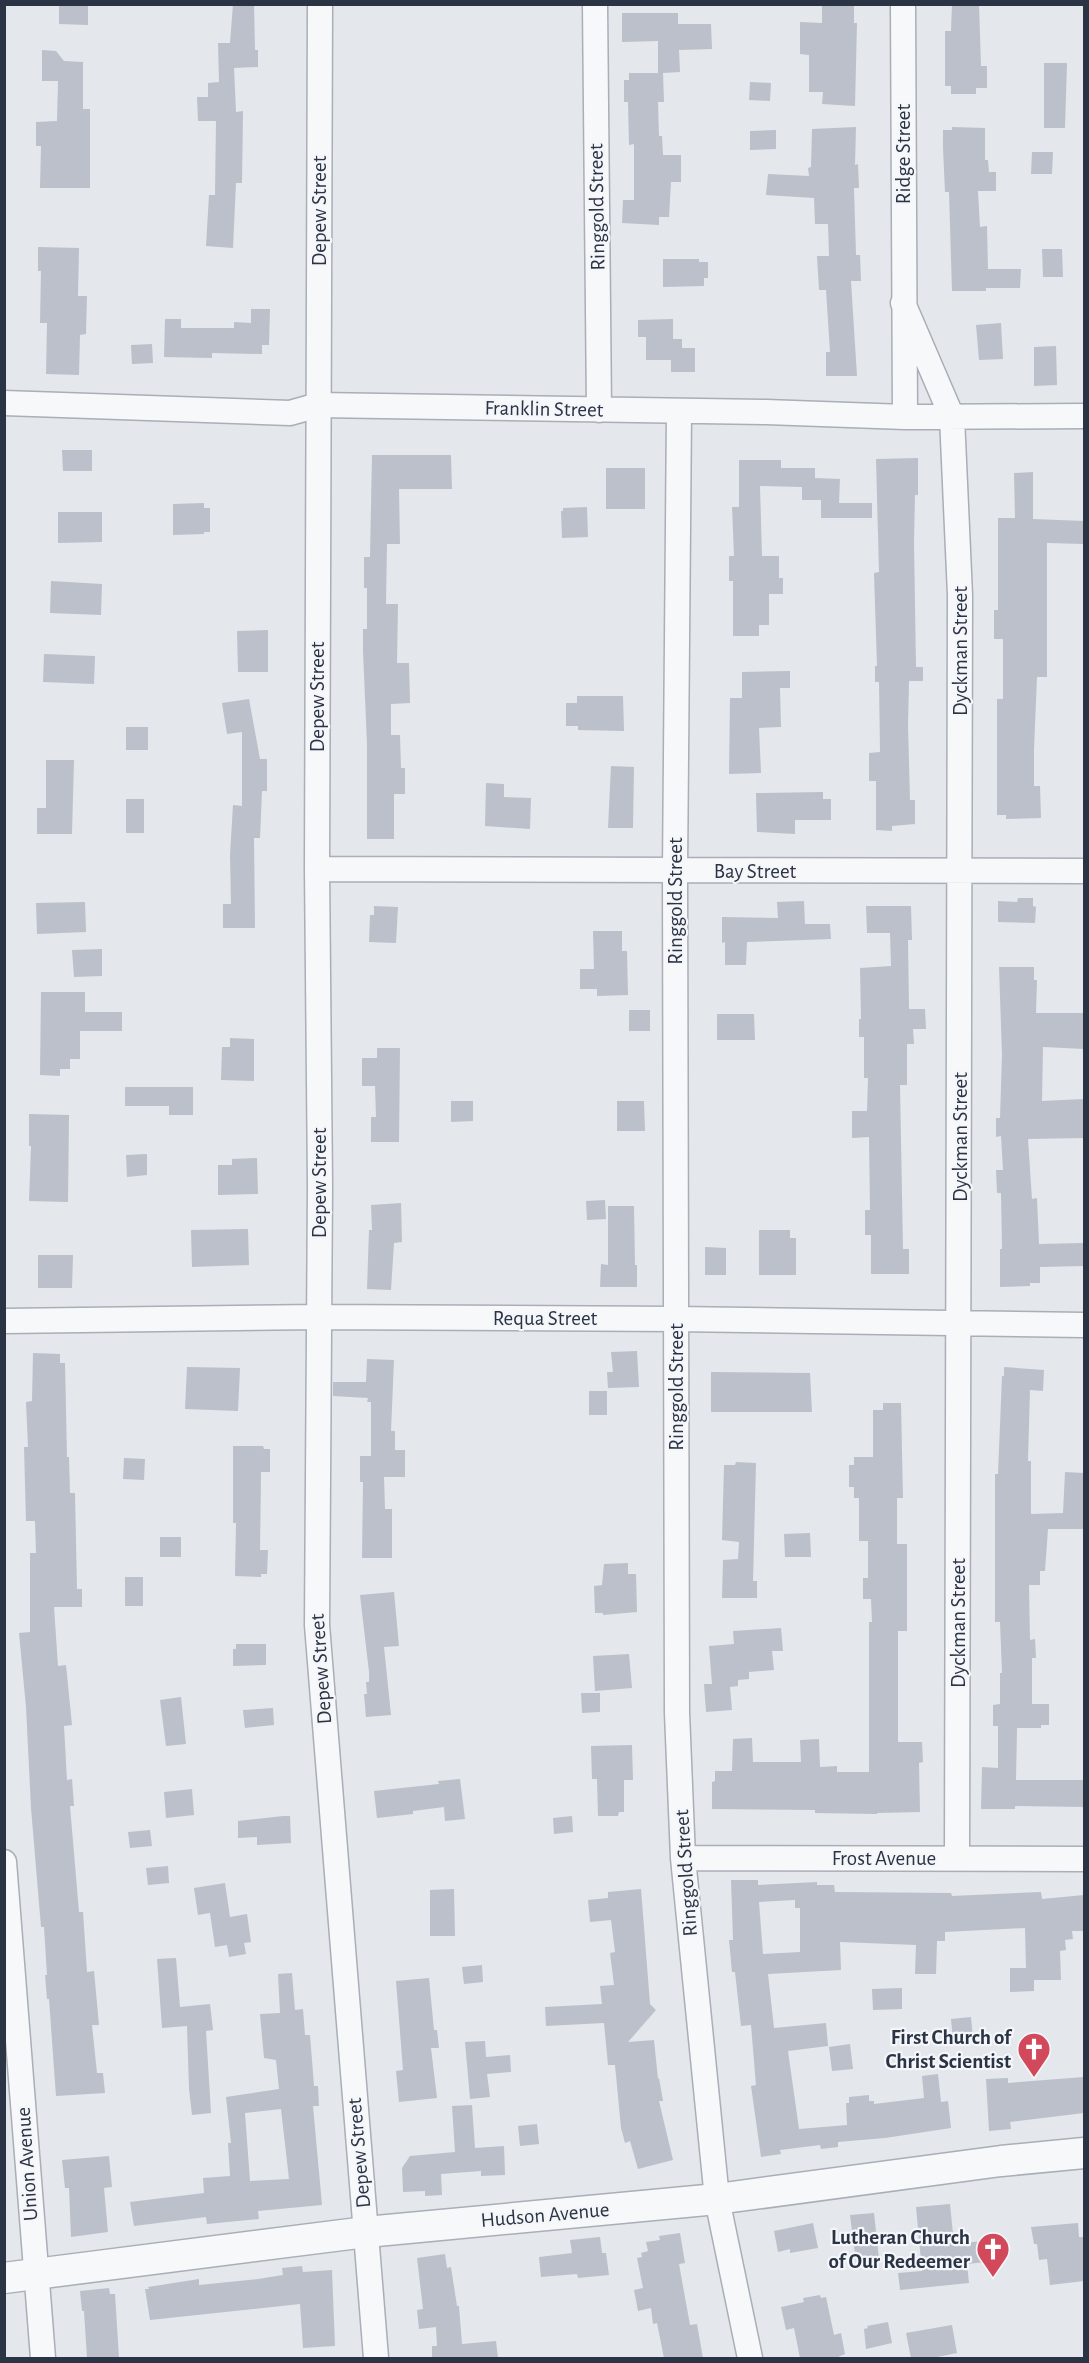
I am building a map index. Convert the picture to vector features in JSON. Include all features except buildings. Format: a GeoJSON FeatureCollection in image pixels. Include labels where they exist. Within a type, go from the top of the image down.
{"type":"FeatureCollection","features":[{"type":"Feature","properties":{"kind":"street","name":"Depew Street"},"geometry":{"type":"LineString","coordinates":[[320,4],[317,869],[320,1185],[317,1625],[376,2358]]}},
{"type":"Feature","properties":{"kind":"street","name":"Ringgold Street"},"geometry":{"type":"LineString","coordinates":[[595,4],[599,411]]}},
{"type":"Feature","properties":{"kind":"street","name":"Ridge Street"},"geometry":{"type":"LineString","coordinates":[[903,4],[904,417]]}},
{"type":"Feature","properties":{"kind":"street","name":"Ridge Street"},"geometry":{"type":"LineString","coordinates":[[903,303],[952,417]]}},
{"type":"Feature","properties":{"kind":"street","name":"Franklin Street"},"geometry":{"type":"LineString","coordinates":[[4,403],[290,413],[318,405],[766,412],[904,417],[1084,416]]}},
{"type":"Feature","properties":{"kind":"street","name":"Ringgold Street"},"geometry":{"type":"LineString","coordinates":[[679,411],[675,871],[677,1713],[683,1858],[717,2199],[750,2358]]}},
{"type":"Feature","properties":{"kind":"street","name":"Dyckman Street"},"geometry":{"type":"LineString","coordinates":[[952,417],[960,595],[961,871],[957,1858]]}},
{"type":"Feature","properties":{"kind":"street","name":"Bay Street"},"geometry":{"type":"LineString","coordinates":[[317,869],[1084,871]]}},
{"type":"Feature","properties":{"kind":"street","name":"Requa Street"},"geometry":{"type":"LineString","coordinates":[[4,1321],[318,1317],[1084,1325]]}},
{"type":"Feature","properties":{"kind":"street","name":"Frost Avenue"},"geometry":{"type":"LineString","coordinates":[[683,1858],[1084,1858]]}},
{"type":"Feature","properties":{"kind":"street","name":"Union Avenue"},"geometry":{"type":"LineString","coordinates":[[4,1862],[43,2358]]}},
{"type":"Feature","properties":{"kind":"street","name":"Hudson Avenue"},"geometry":{"type":"LineString","coordinates":[[4,2278],[366,2232],[717,2199],[1000,2161],[1084,2153]]}},
{"type":"Feature","properties":{"kind":"place","name":"First Church of Christ Scientist"},"geometry":{"type":"Point","coordinates":[1034,2078]}},
{"type":"Feature","properties":{"kind":"place","name":"Lutheran Church of Our Redeemer"},"geometry":{"type":"Point","coordinates":[993,2278]}}]}
